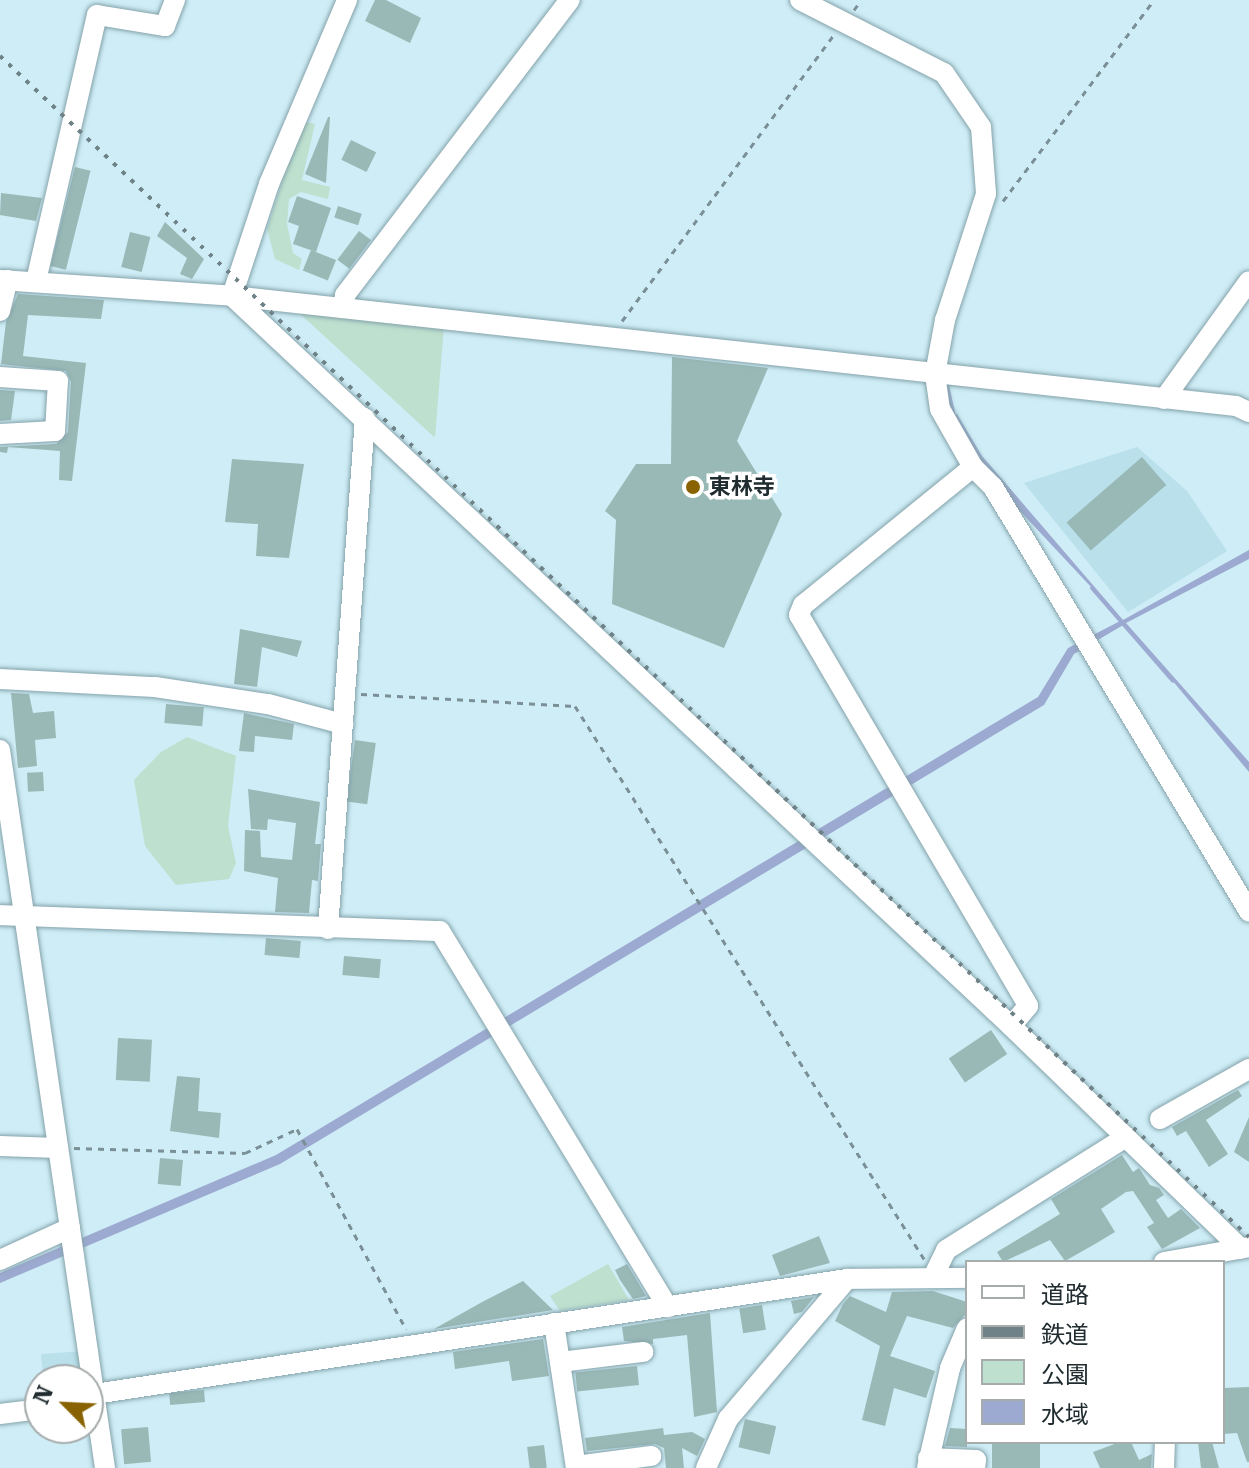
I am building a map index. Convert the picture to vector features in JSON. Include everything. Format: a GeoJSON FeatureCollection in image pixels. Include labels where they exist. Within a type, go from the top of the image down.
{"type":"FeatureCollection","features":[{"type":"Feature","properties":{"kind":"street"},"geometry":{"type":"LineString","coordinates":[[36,281],[97,15],[165,26],[175,0]]}},
{"type":"Feature","properties":{"kind":"street"},"geometry":{"type":"LineString","coordinates":[[232,296],[269,184],[347,0]]}},
{"type":"Feature","properties":{"kind":"street"},"geometry":{"type":"LineString","coordinates":[[343,308],[345,295],[570,0]]}},
{"type":"Feature","properties":{"kind":"street"},"geometry":{"type":"LineString","coordinates":[[800,0],[850,16],[944,73],[981,127],[986,194],[950,299],[935,374],[940,409],[973,467],[993,487],[1249,912]]}},
{"type":"Feature","properties":{"kind":"street"},"geometry":{"type":"LineString","coordinates":[[0,311],[4,280],[232,296],[612,341],[1164,399],[1249,412]]}},
{"type":"Feature","properties":{"kind":"street"},"geometry":{"type":"LineString","coordinates":[[1164,399],[1249,281]]}},
{"type":"Feature","properties":{"kind":"street"},"geometry":{"type":"LineString","coordinates":[[232,296],[1245,1248]]}},
{"type":"Feature","properties":{"kind":"street"},"geometry":{"type":"LineString","coordinates":[[0,377],[58,381],[55,431],[0,434]]}},
{"type":"Feature","properties":{"kind":"street"},"geometry":{"type":"LineString","coordinates":[[328,929],[365,418]]}},
{"type":"Feature","properties":{"kind":"street"},"geometry":{"type":"LineString","coordinates":[[973,467],[803,605],[799,615],[1028,1006],[1011,1026]]}},
{"type":"Feature","properties":{"kind":"street"},"geometry":{"type":"LineString","coordinates":[[0,679],[155,687],[268,704],[343,724]]}},
{"type":"Feature","properties":{"kind":"street"},"geometry":{"type":"LineString","coordinates":[[0,750],[87,1364]]}},
{"type":"Feature","properties":{"kind":"street"},"geometry":{"type":"LineString","coordinates":[[0,915],[440,931],[668,1307]]}},
{"type":"Feature","properties":{"kind":"street"},"geometry":{"type":"LineString","coordinates":[[1160,1119],[1249,1069]]}},
{"type":"Feature","properties":{"kind":"street"},"geometry":{"type":"LineString","coordinates":[[934,1275],[946,1250],[1126,1137]]}},
{"type":"Feature","properties":{"kind":"street"},"geometry":{"type":"LineString","coordinates":[[0,1146],[58,1148]]}},
{"type":"Feature","properties":{"kind":"street"},"geometry":{"type":"LineString","coordinates":[[0,1260],[70,1228]]}},
{"type":"Feature","properties":{"kind":"street"},"geometry":{"type":"LineString","coordinates":[[1170,1260],[1192,1253],[1245,1248]]}},
{"type":"Feature","properties":{"kind":"street"},"geometry":{"type":"LineString","coordinates":[[104,1392],[847,1279],[934,1275],[965,1278]]}},
{"type":"Feature","properties":{"kind":"street"},"geometry":{"type":"LineString","coordinates":[[706,1468],[728,1419],[847,1279]]}},
{"type":"Feature","properties":{"kind":"street"},"geometry":{"type":"LineString","coordinates":[[554,1323],[576,1467],[651,1456]]}},
{"type":"Feature","properties":{"kind":"street"},"geometry":{"type":"LineString","coordinates":[[965,1333],[950,1368],[928,1463],[976,1460],[975,1468]]}},
{"type":"Feature","properties":{"kind":"street"},"geometry":{"type":"LineString","coordinates":[[560,1362],[643,1352]]}},
{"type":"Feature","properties":{"kind":"street"},"geometry":{"type":"LineString","coordinates":[[0,1414],[24,1411]]}},
{"type":"Feature","properties":{"kind":"street"},"geometry":{"type":"LineString","coordinates":[[100,1444],[105,1468]]}},
{"type":"Feature","properties":{"kind":"street"},"geometry":{"type":"LineString","coordinates":[[1164,1468],[1165,1444]]}},
{"type":"Feature","properties":{"kind":"path"},"geometry":{"type":"LineString","coordinates":[[612,341],[612,333],[861,0]]}},
{"type":"Feature","properties":{"kind":"path"},"geometry":{"type":"LineString","coordinates":[[997,209],[1154,0]]}},
{"type":"Feature","properties":{"kind":"path"},"geometry":{"type":"LineString","coordinates":[[345,693],[575,706],[934,1275]]}},
{"type":"Feature","properties":{"kind":"path"},"geometry":{"type":"LineString","coordinates":[[58,1148],[245,1153],[297,1129],[414,1343]]}},
{"type":"Feature","properties":{"kind":"shaded area"},"geometry":{"type":"Polygon","coordinates":[[[1137,447],[1187,491],[1227,551],[1128,612],[1024,483],[1137,447]]]}},
{"type":"Feature","properties":{"kind":"shaded area"},"geometry":{"type":"Polygon","coordinates":[[[85,1351],[86,1364],[42,1364],[41,1354],[85,1351]]]}},
{"type":"Feature","properties":{"kind":"green space"},"geometry":{"type":"Polygon","coordinates":[[[301,121],[315,124],[302,180],[330,187],[328,199],[301,192],[289,199],[287,224],[293,253],[302,259],[299,270],[275,259],[267,229],[301,121]]]}},
{"type":"Feature","properties":{"kind":"green space"},"geometry":{"type":"Polygon","coordinates":[[[297,311],[444,326],[435,437],[434,437],[297,311]]]}},
{"type":"Feature","properties":{"kind":"green space"},"geometry":{"type":"Polygon","coordinates":[[[187,737],[236,756],[228,826],[236,863],[229,879],[176,885],[145,846],[134,780],[161,752],[187,737]]]}},
{"type":"Feature","properties":{"kind":"green space"},"geometry":{"type":"Polygon","coordinates":[[[608,1264],[629,1300],[560,1311],[550,1296],[608,1264]]]}},
{"type":"Feature","properties":{"kind":"water"},"geometry":{"type":"Polygon","coordinates":[[[957,414],[982,456],[1123,620],[1249,550],[1249,559],[1126,623],[1249,762],[1249,772],[1125,624],[1074,654],[1044,705],[280,1164],[0,1283],[0,1273],[276,1155],[1038,697],[1068,648],[1122,620],[974,462],[949,416],[957,414]]]}},
{"type":"Feature","properties":{"kind":"building"},"geometry":{"type":"Polygon","coordinates":[[[375,0],[386,0],[421,18],[410,43],[365,21],[375,0]]]}},
{"type":"Feature","properties":{"kind":"building"},"geometry":{"type":"Polygon","coordinates":[[[330,117],[326,183],[305,174],[330,117]]]}},
{"type":"Feature","properties":{"kind":"building"},"geometry":{"type":"Polygon","coordinates":[[[351,140],[376,152],[367,172],[341,160],[351,140]]]}},
{"type":"Feature","properties":{"kind":"building"},"geometry":{"type":"Polygon","coordinates":[[[75,167],[91,171],[66,270],[50,266],[75,167]]]}},
{"type":"Feature","properties":{"kind":"building"},"geometry":{"type":"Polygon","coordinates":[[[1,193],[42,198],[36,221],[0,215],[1,193]]]}},
{"type":"Feature","properties":{"kind":"building"},"geometry":{"type":"Polygon","coordinates":[[[297,196],[331,208],[316,252],[293,244],[299,226],[288,222],[297,196]]]}},
{"type":"Feature","properties":{"kind":"building"},"geometry":{"type":"Polygon","coordinates":[[[338,206],[362,214],[358,225],[334,217],[338,206]]]}},
{"type":"Feature","properties":{"kind":"building"},"geometry":{"type":"Polygon","coordinates":[[[165,222],[204,259],[192,279],[180,274],[187,258],[157,236],[165,222]]]}},
{"type":"Feature","properties":{"kind":"building"},"geometry":{"type":"Polygon","coordinates":[[[359,231],[371,240],[349,269],[337,260],[359,231]]]}},
{"type":"Feature","properties":{"kind":"building"},"geometry":{"type":"Polygon","coordinates":[[[130,232],[150,237],[142,272],[121,267],[130,232]]]}},
{"type":"Feature","properties":{"kind":"building"},"geometry":{"type":"Polygon","coordinates":[[[311,250],[336,260],[328,281],[303,270],[311,250]]]}},
{"type":"Feature","properties":{"kind":"building"},"geometry":{"type":"Polygon","coordinates":[[[18,294],[104,300],[101,319],[28,315],[23,356],[86,363],[72,481],[59,480],[60,451],[8,447],[7,453],[0,452],[0,447],[56,444],[68,432],[71,382],[66,371],[1,364],[6,322],[18,294]]]}},
{"type":"Feature","properties":{"kind":"building","name":"東林寺"},"geometry":{"type":"Polygon","coordinates":[[[672,357],[768,368],[737,441],[782,514],[724,648],[612,604],[616,520],[605,511],[636,464],[671,464],[672,357]]]}},
{"type":"Feature","properties":{"kind":"building"},"geometry":{"type":"Polygon","coordinates":[[[0,390],[15,391],[11,420],[0,421],[0,390]]]}},
{"type":"Feature","properties":{"kind":"building"},"geometry":{"type":"Polygon","coordinates":[[[1142,457],[1166,485],[1091,551],[1067,523],[1142,457]]]}},
{"type":"Feature","properties":{"kind":"building"},"geometry":{"type":"Polygon","coordinates":[[[232,459],[304,464],[289,558],[256,556],[258,524],[225,522],[232,459]]]}},
{"type":"Feature","properties":{"kind":"building"},"geometry":{"type":"Polygon","coordinates":[[[240,629],[302,641],[297,657],[262,647],[257,687],[234,684],[240,629]]]}},
{"type":"Feature","properties":{"kind":"building"},"geometry":{"type":"Polygon","coordinates":[[[11,693],[29,694],[33,713],[54,711],[56,738],[35,740],[37,766],[18,768],[11,693]]]}},
{"type":"Feature","properties":{"kind":"building"},"geometry":{"type":"Polygon","coordinates":[[[166,704],[204,707],[202,726],[164,723],[166,704]]]}},
{"type":"Feature","properties":{"kind":"building"},"geometry":{"type":"Polygon","coordinates":[[[244,713],[294,724],[292,740],[255,736],[254,752],[239,751],[244,713]]]}},
{"type":"Feature","properties":{"kind":"building"},"geometry":{"type":"Polygon","coordinates":[[[355,740],[376,743],[367,804],[346,801],[355,740]]]}},
{"type":"Feature","properties":{"kind":"building"},"geometry":{"type":"Polygon","coordinates":[[[43,772],[44,791],[28,792],[27,773],[43,772]]]}},
{"type":"Feature","properties":{"kind":"building"},"geometry":{"type":"Polygon","coordinates":[[[248,789],[320,802],[315,844],[321,844],[318,881],[312,880],[309,913],[275,912],[278,878],[244,871],[245,830],[260,831],[261,857],[292,860],[296,823],[268,819],[267,830],[251,829],[248,789]]]}},
{"type":"Feature","properties":{"kind":"building"},"geometry":{"type":"Polygon","coordinates":[[[266,938],[301,941],[299,958],[265,955],[266,938]]]}},
{"type":"Feature","properties":{"kind":"building"},"geometry":{"type":"Polygon","coordinates":[[[344,956],[381,959],[379,978],[342,975],[344,956]]]}},
{"type":"Feature","properties":{"kind":"building"},"geometry":{"type":"Polygon","coordinates":[[[991,1030],[1007,1054],[965,1083],[949,1059],[991,1030]]]}},
{"type":"Feature","properties":{"kind":"building"},"geometry":{"type":"Polygon","coordinates":[[[118,1038],[152,1040],[150,1082],[116,1080],[118,1038]]]}},
{"type":"Feature","properties":{"kind":"building"},"geometry":{"type":"Polygon","coordinates":[[[177,1076],[200,1078],[198,1111],[221,1113],[219,1138],[170,1131],[177,1076]]]}},
{"type":"Feature","properties":{"kind":"building"},"geometry":{"type":"Polygon","coordinates":[[[1238,1090],[1242,1096],[1206,1120],[1228,1154],[1209,1167],[1186,1131],[1177,1136],[1172,1127],[1238,1090]]]}},
{"type":"Feature","properties":{"kind":"building"},"geometry":{"type":"Polygon","coordinates":[[[1249,1117],[1249,1162],[1234,1152],[1249,1117]]]}},
{"type":"Feature","properties":{"kind":"building"},"geometry":{"type":"Polygon","coordinates":[[[1122,1155],[1133,1172],[1139,1168],[1150,1185],[1159,1188],[1164,1195],[1156,1200],[1168,1218],[1181,1209],[1200,1228],[1162,1249],[1147,1227],[1154,1223],[1133,1191],[1126,1192],[1101,1209],[1115,1232],[1067,1260],[1050,1240],[1002,1260],[997,1252],[1060,1214],[1051,1199],[1122,1155]]]}},
{"type":"Feature","properties":{"kind":"building"},"geometry":{"type":"Polygon","coordinates":[[[160,1158],[183,1160],[181,1186],[158,1184],[160,1158]]]}},
{"type":"Feature","properties":{"kind":"building"},"geometry":{"type":"Polygon","coordinates":[[[819,1236],[830,1263],[780,1276],[772,1255],[819,1236]]]}},
{"type":"Feature","properties":{"kind":"building"},"geometry":{"type":"Polygon","coordinates":[[[627,1264],[646,1296],[633,1299],[620,1280],[615,1270],[627,1264]]]}},
{"type":"Feature","properties":{"kind":"building"},"geometry":{"type":"Polygon","coordinates":[[[523,1281],[553,1310],[434,1329],[484,1301],[523,1281]]]}},
{"type":"Feature","properties":{"kind":"building"},"geometry":{"type":"Polygon","coordinates":[[[933,1291],[965,1301],[965,1315],[953,1328],[907,1316],[890,1356],[935,1371],[926,1398],[894,1388],[885,1426],[862,1420],[880,1346],[835,1321],[850,1296],[886,1312],[892,1292],[933,1291]]]}},
{"type":"Feature","properties":{"kind":"building"},"geometry":{"type":"Polygon","coordinates":[[[814,1297],[802,1312],[794,1314],[791,1301],[814,1297]]]}},
{"type":"Feature","properties":{"kind":"building"},"geometry":{"type":"Polygon","coordinates":[[[762,1305],[766,1330],[743,1333],[739,1309],[762,1305]]]}},
{"type":"Feature","properties":{"kind":"building"},"geometry":{"type":"Polygon","coordinates":[[[710,1313],[717,1412],[694,1417],[687,1335],[653,1339],[653,1344],[624,1341],[622,1327],[710,1313]]]}},
{"type":"Feature","properties":{"kind":"building"},"geometry":{"type":"Polygon","coordinates":[[[543,1339],[549,1376],[512,1381],[509,1361],[455,1369],[453,1352],[543,1339]]]}},
{"type":"Feature","properties":{"kind":"building"},"geometry":{"type":"Polygon","coordinates":[[[637,1366],[639,1385],[577,1391],[575,1372],[637,1366]]]}},
{"type":"Feature","properties":{"kind":"building"},"geometry":{"type":"Polygon","coordinates":[[[1249,1387],[1249,1462],[1237,1433],[1225,1434],[1225,1388],[1249,1387]]]}},
{"type":"Feature","properties":{"kind":"building"},"geometry":{"type":"Polygon","coordinates":[[[204,1390],[205,1402],[170,1405],[169,1393],[204,1390]]]}},
{"type":"Feature","properties":{"kind":"building"},"geometry":{"type":"Polygon","coordinates":[[[745,1419],[776,1426],[770,1454],[738,1447],[745,1419]]]}},
{"type":"Feature","properties":{"kind":"building"},"geometry":{"type":"Polygon","coordinates":[[[148,1427],[151,1462],[124,1464],[121,1429],[148,1427]]]}},
{"type":"Feature","properties":{"kind":"building"},"geometry":{"type":"Polygon","coordinates":[[[663,1428],[664,1435],[692,1432],[705,1439],[697,1456],[682,1448],[684,1468],[666,1468],[664,1448],[655,1444],[587,1451],[585,1438],[663,1428]]]}},
{"type":"Feature","properties":{"kind":"building"},"geometry":{"type":"Polygon","coordinates":[[[950,1428],[965,1429],[967,1447],[945,1446],[950,1428]]]}},
{"type":"Feature","properties":{"kind":"building"},"geometry":{"type":"Polygon","coordinates":[[[992,1444],[1040,1444],[1040,1468],[992,1468],[992,1444]]]}},
{"type":"Feature","properties":{"kind":"building"},"geometry":{"type":"Polygon","coordinates":[[[1115,1444],[1132,1444],[1139,1460],[1152,1454],[1151,1468],[1100,1468],[1093,1452],[1115,1444]]]}},
{"type":"Feature","properties":{"kind":"building"},"geometry":{"type":"Polygon","coordinates":[[[1198,1444],[1213,1444],[1219,1468],[1201,1468],[1198,1444]]]}},
{"type":"Feature","properties":{"kind":"building"},"geometry":{"type":"Polygon","coordinates":[[[544,1445],[547,1468],[530,1468],[527,1447],[544,1445]]]}},
{"type":"Feature","properties":{"kind":"waterway"},"geometry":{"type":"LineString","coordinates":[[947,386],[953,413]]}},
{"type":"Feature","properties":{"kind":"waterway"},"geometry":{"type":"LineString","coordinates":[[1092,588],[1173,681]]}},
{"type":"Feature","properties":{"kind":"railway"},"geometry":{"type":"LineString","coordinates":[[0,56],[1249,1237]]}},
{"type":"Feature","properties":{"kind":"place","name":"東林寺"},"geometry":{"type":"Point","coordinates":[693,487]}}]}
